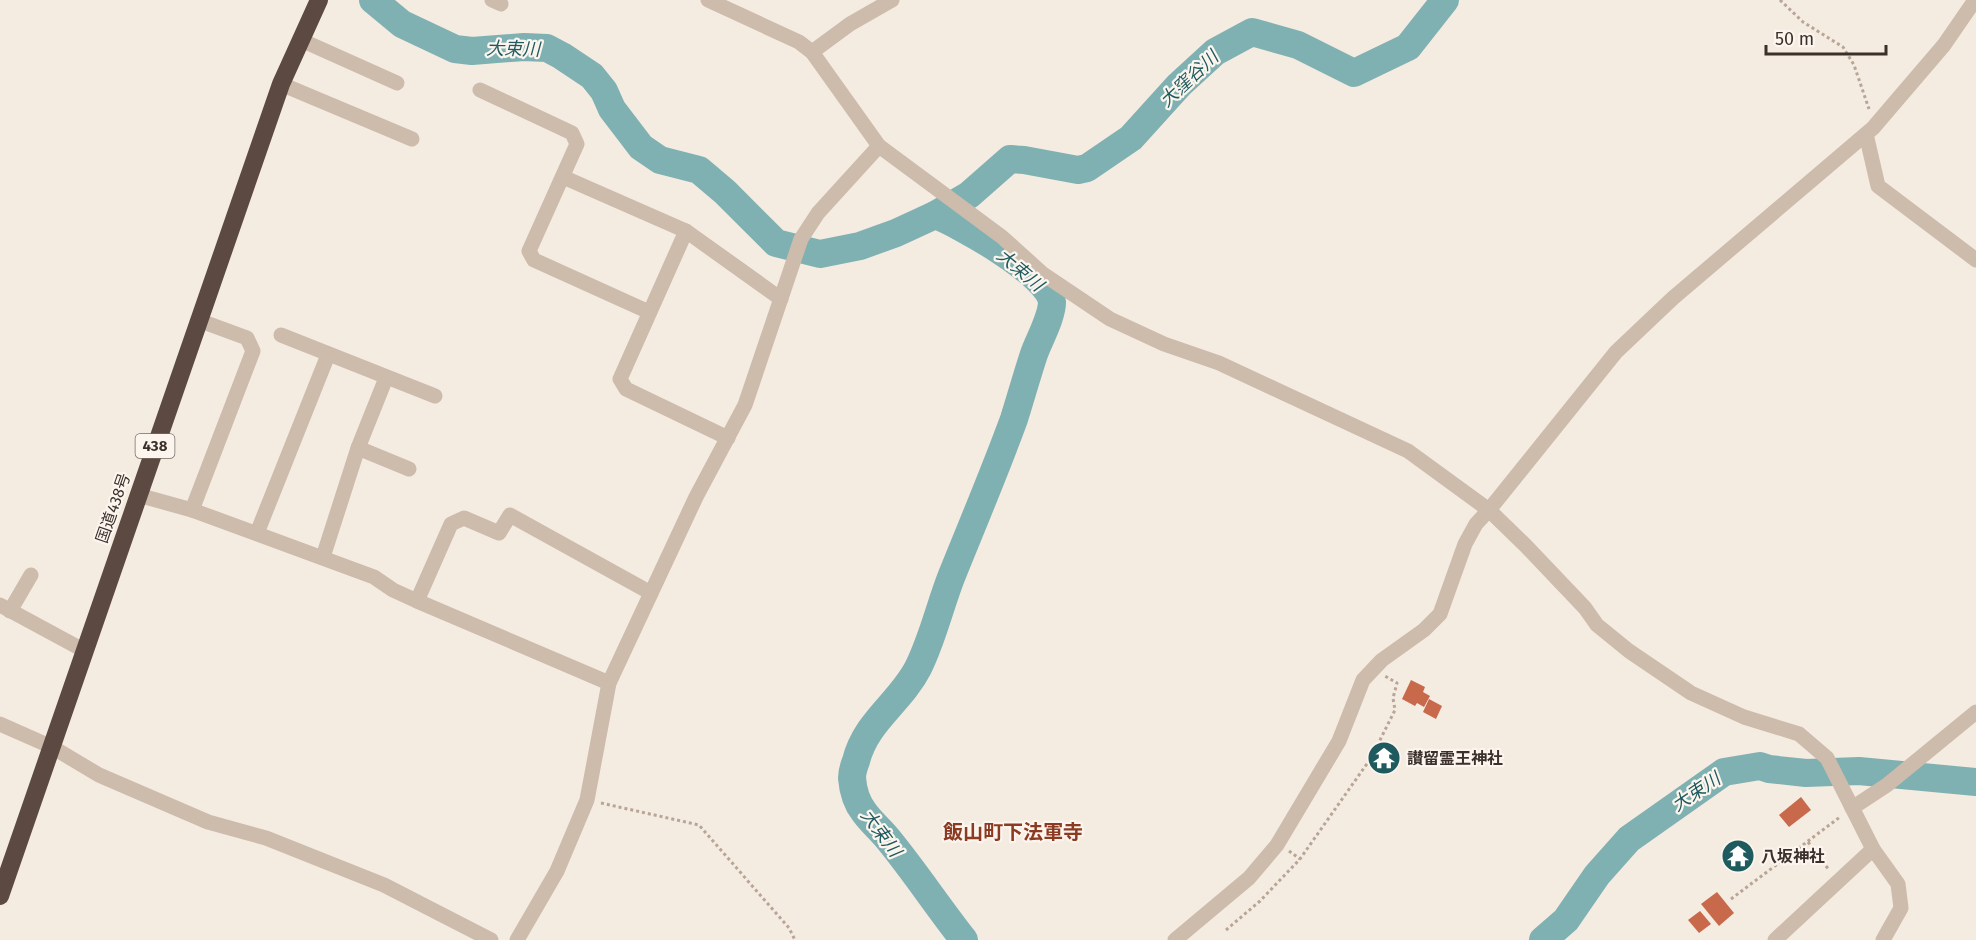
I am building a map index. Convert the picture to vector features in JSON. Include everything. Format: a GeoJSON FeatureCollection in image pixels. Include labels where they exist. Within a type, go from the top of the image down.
{"type":"FeatureCollection","features":[{"type":"Feature","properties":{"kind":"highway","name":"国道438号"},"geometry":{"type":"LineString","coordinates":[[0,896],[281,84],[319,0]]}},
{"type":"Feature","properties":{"kind":"street"},"geometry":{"type":"LineString","coordinates":[[708,0],[799,42],[812,52],[879,146],[1002,237],[1043,274],[1110,319],[1164,344],[1236,371],[1408,451],[1489,510],[1577,600],[1597,625],[1629,651],[1691,693],[1744,717],[1799,734],[1827,758],[1835,774],[1846,813],[1898,884],[1901,908],[1890,937]]}},
{"type":"Feature","properties":{"kind":"street"},"geometry":{"type":"LineString","coordinates":[[812,52],[850,24],[892,0]]}},
{"type":"Feature","properties":{"kind":"street"},"geometry":{"type":"LineString","coordinates":[[1175,940],[1249,878],[1277,845],[1339,741],[1363,680],[1382,660],[1418,635],[1440,614],[1465,544],[1476,524],[1616,352],[1673,298],[1870,131],[1944,45],[1975,0]]}},
{"type":"Feature","properties":{"kind":"street"},"geometry":{"type":"LineString","coordinates":[[301,40],[397,83]]}},
{"type":"Feature","properties":{"kind":"street"},"geometry":{"type":"LineString","coordinates":[[281,84],[412,139]]}},
{"type":"Feature","properties":{"kind":"street"},"geometry":{"type":"LineString","coordinates":[[480,90],[572,132],[578,144],[530,251],[534,260],[650,312]]}},
{"type":"Feature","properties":{"kind":"street"},"geometry":{"type":"LineString","coordinates":[[1870,131],[1878,186],[1976,260]]}},
{"type":"Feature","properties":{"kind":"street"},"geometry":{"type":"LineString","coordinates":[[517,940],[557,871],[587,800],[609,683],[696,497],[745,405],[801,239],[818,213],[879,146]]}},
{"type":"Feature","properties":{"kind":"street"},"geometry":{"type":"LineString","coordinates":[[563,177],[686,231],[781,299]]}},
{"type":"Feature","properties":{"kind":"street"},"geometry":{"type":"LineString","coordinates":[[686,231],[620,379],[626,389],[728,438]]}},
{"type":"Feature","properties":{"kind":"street"},"geometry":{"type":"LineString","coordinates":[[192,510],[253,351],[248,338],[198,320]]}},
{"type":"Feature","properties":{"kind":"street"},"geometry":{"type":"LineString","coordinates":[[281,336],[435,396]]}},
{"type":"Feature","properties":{"kind":"street"},"geometry":{"type":"LineString","coordinates":[[257,533],[328,355]]}},
{"type":"Feature","properties":{"kind":"street"},"geometry":{"type":"LineString","coordinates":[[323,557],[358,448],[386,378]]}},
{"type":"Feature","properties":{"kind":"street"},"geometry":{"type":"LineString","coordinates":[[358,448],[409,469]]}},
{"type":"Feature","properties":{"kind":"street"},"geometry":{"type":"LineString","coordinates":[[138,495],[192,510],[374,577],[393,590],[417,601],[609,683]]}},
{"type":"Feature","properties":{"kind":"street"},"geometry":{"type":"LineString","coordinates":[[417,601],[451,524],[464,518],[499,533],[510,515],[651,594]]}},
{"type":"Feature","properties":{"kind":"street"},"geometry":{"type":"LineString","coordinates":[[30,575],[5,608],[85,651]]}},
{"type":"Feature","properties":{"kind":"street"},"geometry":{"type":"LineString","coordinates":[[1846,813],[1907,770],[1976,712]]}},
{"type":"Feature","properties":{"kind":"street"},"geometry":{"type":"LineString","coordinates":[[0,724],[52,747],[99,775],[208,822],[266,838],[384,885],[491,940]]}},
{"type":"Feature","properties":{"kind":"street"},"geometry":{"type":"LineString","coordinates":[[1775,940],[1873,849]]}},
{"type":"Feature","properties":{"kind":"path"},"geometry":{"type":"LineString","coordinates":[[1780,0],[1803,22],[1843,47],[1854,64],[1866,98],[1870,131]]}},
{"type":"Feature","properties":{"kind":"path"},"geometry":{"type":"LineString","coordinates":[[1226,930],[1260,901],[1300,859],[1371,758],[1395,710],[1393,698],[1397,683],[1384,676]]}},
{"type":"Feature","properties":{"kind":"path"},"geometry":{"type":"LineString","coordinates":[[587,800],[699,825],[789,928],[795,940]]}},
{"type":"Feature","properties":{"kind":"path"},"geometry":{"type":"LineString","coordinates":[[1731,899],[1846,813]]}},
{"type":"Feature","properties":{"kind":"path"},"geometry":{"type":"LineString","coordinates":[[1808,841],[1837,882]]}},
{"type":"Feature","properties":{"kind":"building"},"geometry":{"type":"Polygon","coordinates":[[[1411,680],[1425,687],[1423,692],[1430,696],[1424,707],[1417,703],[1415,706],[1402,699],[1411,680]]]}},
{"type":"Feature","properties":{"kind":"building"},"geometry":{"type":"Polygon","coordinates":[[[1429,699],[1442,706],[1436,719],[1423,712],[1429,699]]]}},
{"type":"Feature","properties":{"kind":"building"},"geometry":{"type":"Polygon","coordinates":[[[1801,797],[1811,810],[1789,827],[1779,815],[1801,797]]]}},
{"type":"Feature","properties":{"kind":"building"},"geometry":{"type":"Polygon","coordinates":[[[1717,892],[1734,913],[1719,926],[1701,904],[1717,892]]]}},
{"type":"Feature","properties":{"kind":"building"},"geometry":{"type":"Polygon","coordinates":[[[1700,911],[1711,924],[1699,933],[1688,920],[1700,911]]]}},
{"type":"Feature","properties":{"kind":"waterway","name":"大束川"},"geometry":{"type":"LineString","coordinates":[[373,0],[402,24],[455,49],[472,51],[524,47],[547,48],[562,56],[592,76],[604,91],[612,109],[641,147],[660,160],[699,170],[725,192],[776,243],[820,254],[860,246],[935,215],[969,195],[1010,159],[1078,170],[1087,168],[1131,138],[1179,85],[1215,52],[1252,32],[1298,45],[1354,73],[1408,47],[1445,0]]}},
{"type":"Feature","properties":{"kind":"waterway","name":"大束川"},"geometry":{"type":"LineString","coordinates":[[935,215],[982,239],[1020,265],[1036,278],[1047,291],[1052,302],[1050,314],[1034,354],[1014,419],[952,575],[923,657],[911,680],[867,735],[852,774],[854,791],[861,808],[898,851],[964,940]]}},
{"type":"Feature","properties":{"kind":"waterway","name":"大束川"},"geometry":{"type":"LineString","coordinates":[[1543,940],[1566,920],[1597,875],[1629,839],[1724,772],[1760,766],[1806,773],[1859,771],[1976,782]]}},
{"type":"Feature","properties":{"kind":"place","name":"讃留霊王神社"},"geometry":{"type":"Point","coordinates":[1384,758]}},
{"type":"Feature","properties":{"kind":"place","name":"八坂神社"},"geometry":{"type":"Point","coordinates":[1738,856]}},
{"type":"Feature","properties":{"kind":"district","name":"飯山町下法軍寺"},"geometry":{"type":"Point","coordinates":[1013,832]}},
{"type":"Feature","properties":{"kind":"water label","name":"大窪谷川"},"geometry":{"type":"Point","coordinates":[1189,79]}}]}
